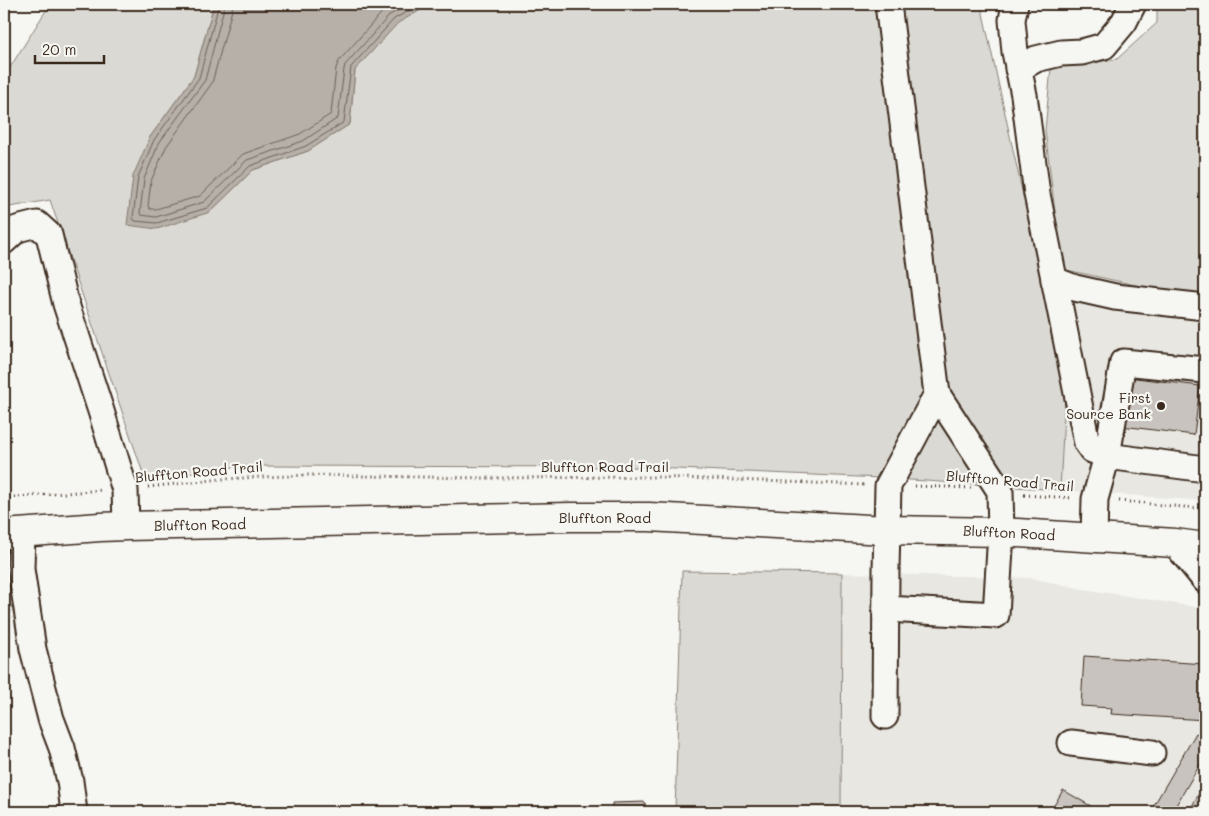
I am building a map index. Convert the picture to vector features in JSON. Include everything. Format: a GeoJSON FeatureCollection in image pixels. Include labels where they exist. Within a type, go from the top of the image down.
{"type":"FeatureCollection","features":[{"type":"Feature","properties":{"kind":"main road","name":"Bluffton Road"},"geometry":{"type":"LineString","coordinates":[[13,533],[126,526],[649,517],[886,530],[1001,532],[1174,543],[1205,547]]}},
{"type":"Feature","properties":{"kind":"lane"},"geometry":{"type":"LineString","coordinates":[[886,610],[996,615],[1001,532],[1000,491],[937,394],[888,4]]}},
{"type":"Feature","properties":{"kind":"lane"},"geometry":{"type":"LineString","coordinates":[[1015,4],[1012,20],[1015,52],[1024,95],[1037,194],[1087,443],[1092,450],[1107,456],[1205,469]]}},
{"type":"Feature","properties":{"kind":"lane"},"geometry":{"type":"LineString","coordinates":[[1018,69],[1036,59],[1061,53],[1082,52],[1104,46],[1124,22],[1134,4]]}},
{"type":"Feature","properties":{"kind":"lane"},"geometry":{"type":"LineString","coordinates":[[4,241],[17,228],[37,224],[49,235],[66,304],[125,490],[126,526]]}},
{"type":"Feature","properties":{"kind":"lane"},"geometry":{"type":"LineString","coordinates":[[1054,280],[1075,288],[1115,296],[1205,307]]}},
{"type":"Feature","properties":{"kind":"lane"},"geometry":{"type":"LineString","coordinates":[[1094,538],[1095,499],[1107,456],[1123,362],[1205,370]]}},
{"type":"Feature","properties":{"kind":"lane"},"geometry":{"type":"LineString","coordinates":[[885,716],[888,486],[937,394]]}},
{"type":"Feature","properties":{"kind":"lane"},"geometry":{"type":"LineString","coordinates":[[13,533],[21,569],[33,649],[51,719],[62,748],[74,812]]}},
{"type":"Feature","properties":{"kind":"lane"},"geometry":{"type":"LineString","coordinates":[[1174,543],[1205,580]]}},
{"type":"Feature","properties":{"kind":"lane"},"geometry":{"type":"LineString","coordinates":[[1070,743],[1152,753]]}},
{"type":"Feature","properties":{"kind":"path","name":"Bluffton Road Trail"},"geometry":{"type":"LineString","coordinates":[[4,498],[94,489],[125,490],[221,479],[308,475],[484,478],[656,477],[985,488],[1019,494],[1205,508]]}},
{"type":"Feature","properties":{"kind":"shaded area"},"geometry":{"type":"Polygon","coordinates":[[[50,4],[214,4],[194,76],[150,137],[210,212],[253,170],[308,151],[350,124],[355,70],[398,22],[431,4],[984,4],[982,9],[1045,295],[1070,297],[1060,490],[881,478],[632,467],[241,466],[145,479],[50,200],[4,208],[4,77],[50,4]]]}},
{"type":"Feature","properties":{"kind":"shaded area"},"geometry":{"type":"Polygon","coordinates":[[[1157,4],[1205,4],[1205,297],[1186,296],[1062,269],[1045,130],[1051,68],[1117,59],[1157,23],[1157,4]]]}},
{"type":"Feature","properties":{"kind":"shaded area"},"geometry":{"type":"Polygon","coordinates":[[[1070,297],[1205,314],[1205,501],[1060,490],[1070,297]]]}},
{"type":"Feature","properties":{"kind":"shaded area"},"geometry":{"type":"Polygon","coordinates":[[[682,571],[842,573],[841,812],[675,812],[682,571]]]}},
{"type":"Feature","properties":{"kind":"shaded area"},"geometry":{"type":"Polygon","coordinates":[[[842,573],[1031,578],[1205,610],[1205,812],[841,812],[842,573]]]}},
{"type":"Feature","properties":{"kind":"water"},"geometry":{"type":"Polygon","coordinates":[[[214,4],[431,4],[398,23],[355,70],[350,124],[308,151],[253,170],[210,212],[157,229],[127,225],[133,176],[150,137],[194,76],[214,4]]]}},
{"type":"Feature","properties":{"kind":"building"},"geometry":{"type":"Polygon","coordinates":[[[1054,4],[1106,4],[1106,9],[1054,9],[1054,4]]]}},
{"type":"Feature","properties":{"kind":"building","name":"First Source Bank"},"geometry":{"type":"Polygon","coordinates":[[[1128,377],[1200,386],[1194,435],[1122,426],[1128,377]]]}},
{"type":"Feature","properties":{"kind":"building"},"geometry":{"type":"Polygon","coordinates":[[[1084,656],[1205,664],[1205,720],[1111,714],[1112,708],[1081,706],[1084,656]]]}},
{"type":"Feature","properties":{"kind":"building"},"geometry":{"type":"Polygon","coordinates":[[[1196,733],[1205,738],[1205,756],[1172,812],[1150,812],[1196,733]]]}},
{"type":"Feature","properties":{"kind":"building"},"geometry":{"type":"Polygon","coordinates":[[[1205,782],[1205,812],[1189,812],[1205,782]]]}},
{"type":"Feature","properties":{"kind":"building"},"geometry":{"type":"Polygon","coordinates":[[[1063,790],[1101,812],[1057,812],[1052,809],[1063,790]]]}},
{"type":"Feature","properties":{"kind":"building"},"geometry":{"type":"Polygon","coordinates":[[[645,802],[646,812],[612,812],[612,803],[645,802]]]}},
{"type":"Feature","properties":{"kind":"place","name":"First Source Bank"},"geometry":{"type":"Point","coordinates":[1161,406]}}]}
